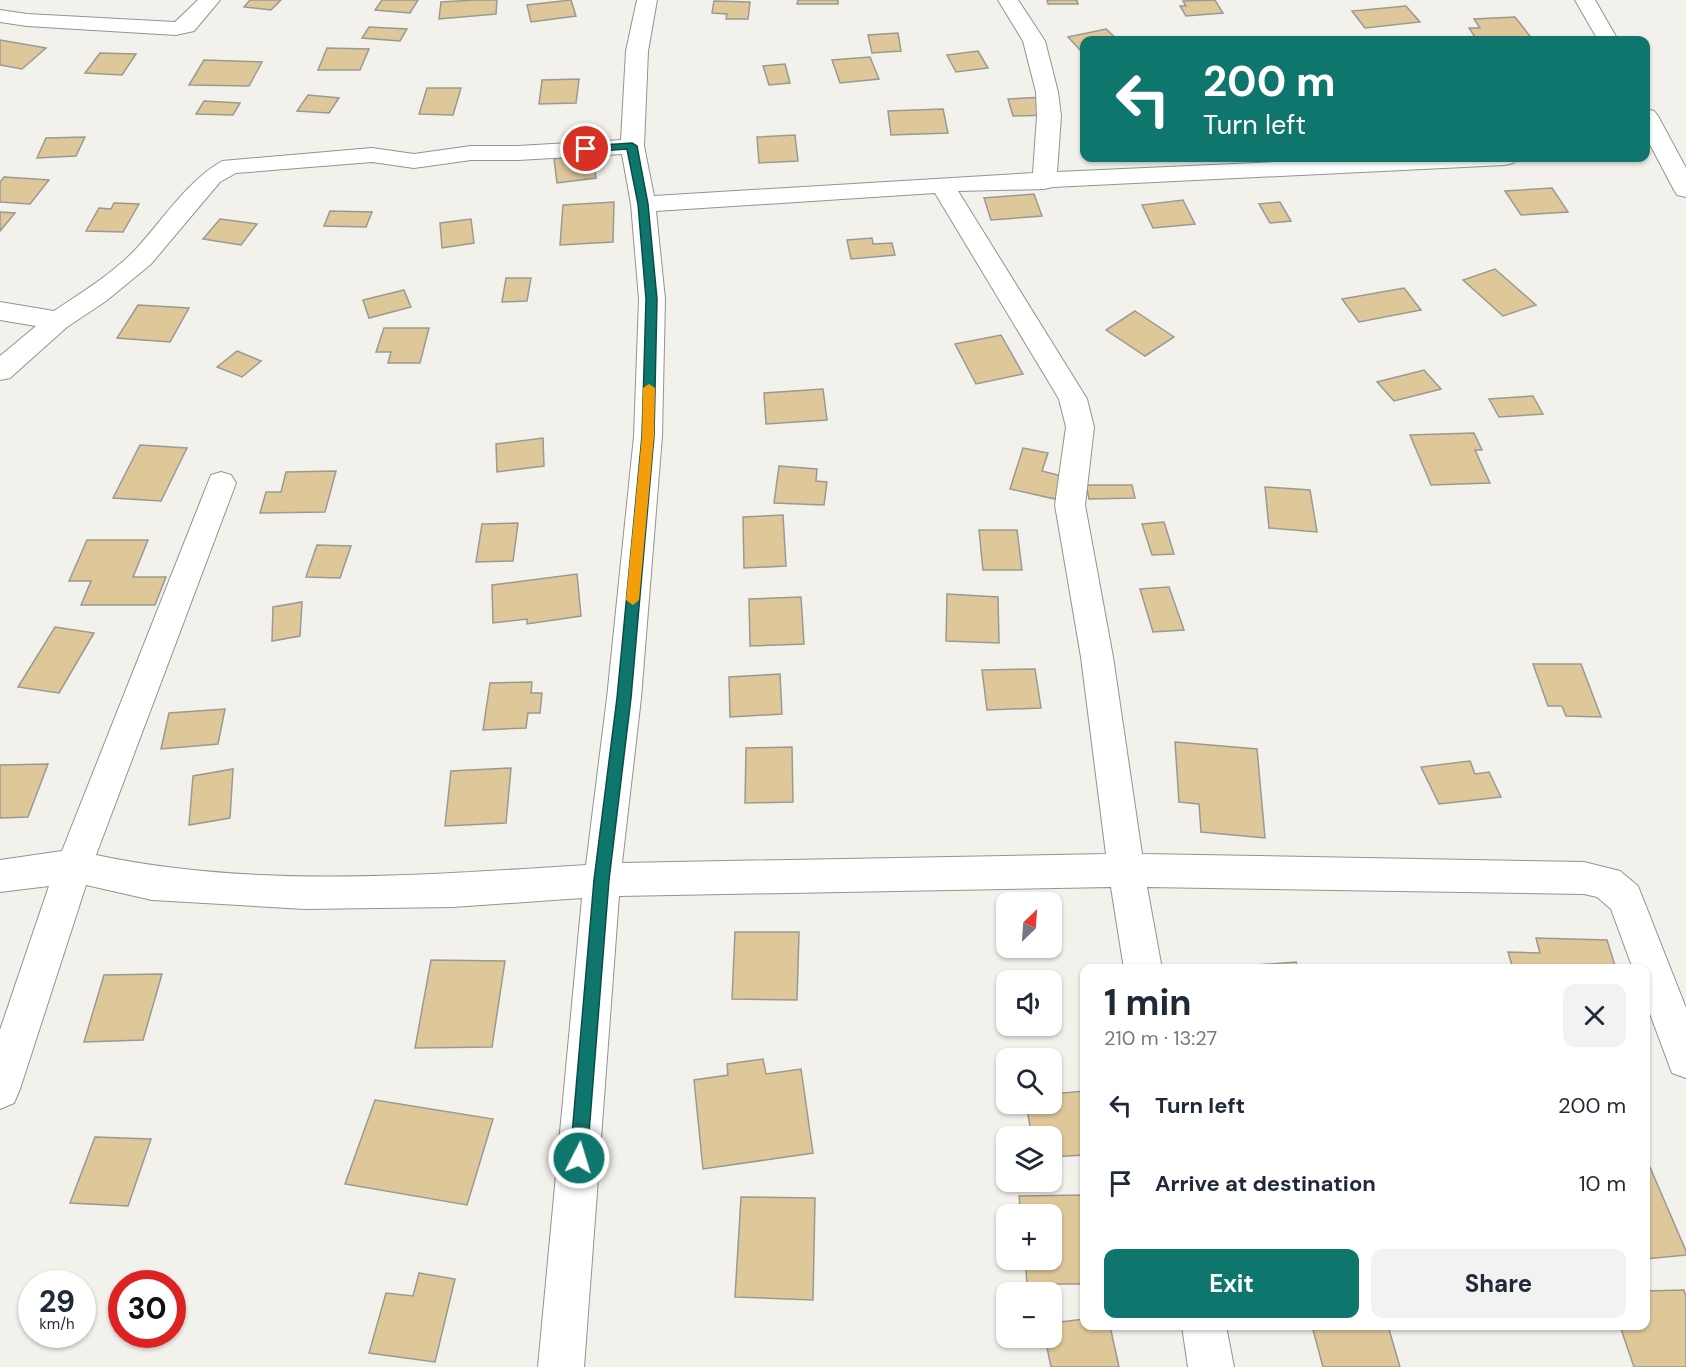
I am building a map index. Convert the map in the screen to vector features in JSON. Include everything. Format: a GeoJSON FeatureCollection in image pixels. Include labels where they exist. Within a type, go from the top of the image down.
{"type":"FeatureCollection","features":[{"type":"Feature","properties":{"kind":"street"},"geometry":{"type":"LineString","coordinates":[[0,16],[27,20],[176,29],[186,26],[210,0]]}},
{"type":"Feature","properties":{"kind":"street"},"geometry":{"type":"LineString","coordinates":[[561,1367],[602,880],[624,698],[648,436],[652,299],[643,204],[632,146],[637,51],[647,0]]}},
{"type":"Feature","properties":{"kind":"street"},"geometry":{"type":"LineString","coordinates":[[1008,0],[1034,41],[1047,92],[1049,116],[1044,182]]}},
{"type":"Feature","properties":{"kind":"street"},"geometry":{"type":"LineString","coordinates":[[1585,0],[1606,36]]}},
{"type":"Feature","properties":{"kind":"street"},"geometry":{"type":"LineString","coordinates":[[1650,133],[1654,150],[1686,190]]}},
{"type":"Feature","properties":{"kind":"street"},"geometry":{"type":"LineString","coordinates":[[0,370],[58,321],[97,295],[142,258],[210,177],[230,166],[372,155],[414,161],[471,153],[518,153],[632,146]]}},
{"type":"Feature","properties":{"kind":"street"},"geometry":{"type":"LineString","coordinates":[[643,204],[942,185],[1044,182],[1427,162]]}},
{"type":"Feature","properties":{"kind":"street"},"geometry":{"type":"LineString","coordinates":[[942,185],[1073,399],[1080,427],[1070,506],[1096,657],[1126,870],[1142,964]]}},
{"type":"Feature","properties":{"kind":"street"},"geometry":{"type":"LineString","coordinates":[[0,311],[58,321]]}},
{"type":"Feature","properties":{"kind":"street"},"geometry":{"type":"LineString","coordinates":[[0,1089],[74,866],[221,483]]}},
{"type":"Feature","properties":{"kind":"street"},"geometry":{"type":"LineString","coordinates":[[0,876],[74,866],[152,883],[305,892],[453,890],[602,880],[1126,870],[1584,878],[1608,884],[1625,898],[1686,1059]]}},
{"type":"Feature","properties":{"kind":"street"},"geometry":{"type":"LineString","coordinates":[[1205,1330],[1211,1367]]}},
{"type":"Feature","properties":{"kind":"building"},"geometry":{"type":"Polygon","coordinates":[[[250,0],[281,0],[271,10],[244,7],[250,0]]]}},
{"type":"Feature","properties":{"kind":"building"},"geometry":{"type":"Polygon","coordinates":[[[382,0],[418,0],[410,13],[375,10],[382,0]]]}},
{"type":"Feature","properties":{"kind":"building"},"geometry":{"type":"Polygon","coordinates":[[[497,0],[496,14],[439,19],[441,2],[497,0]]]}},
{"type":"Feature","properties":{"kind":"building"},"geometry":{"type":"Polygon","coordinates":[[[571,0],[576,16],[531,22],[527,5],[571,0]]]}},
{"type":"Feature","properties":{"kind":"building"},"geometry":{"type":"Polygon","coordinates":[[[798,0],[838,0],[838,4],[797,4],[798,0]]]}},
{"type":"Feature","properties":{"kind":"building"},"geometry":{"type":"Polygon","coordinates":[[[1047,0],[1077,0],[1078,4],[1048,4],[1047,0]]]}},
{"type":"Feature","properties":{"kind":"building"},"geometry":{"type":"Polygon","coordinates":[[[1215,0],[1223,13],[1186,16],[1180,6],[1186,6],[1183,1],[1215,0]]]}},
{"type":"Feature","properties":{"kind":"building"},"geometry":{"type":"Polygon","coordinates":[[[714,1],[750,2],[748,19],[726,19],[727,14],[712,13],[714,1]]]}},
{"type":"Feature","properties":{"kind":"building"},"geometry":{"type":"Polygon","coordinates":[[[1406,6],[1420,22],[1365,28],[1352,11],[1406,6]]]}},
{"type":"Feature","properties":{"kind":"building"},"geometry":{"type":"Polygon","coordinates":[[[1515,17],[1530,36],[1474,36],[1469,28],[1480,28],[1474,19],[1515,17]]]}},
{"type":"Feature","properties":{"kind":"building"},"geometry":{"type":"Polygon","coordinates":[[[369,27],[407,29],[400,41],[362,38],[369,27]]]}},
{"type":"Feature","properties":{"kind":"building"},"geometry":{"type":"Polygon","coordinates":[[[1106,29],[1114,36],[1080,36],[1080,50],[1068,37],[1106,29]]]}},
{"type":"Feature","properties":{"kind":"building"},"geometry":{"type":"Polygon","coordinates":[[[898,33],[901,51],[872,53],[868,35],[898,33]]]}},
{"type":"Feature","properties":{"kind":"building"},"geometry":{"type":"Polygon","coordinates":[[[0,40],[46,48],[22,69],[0,65],[0,40]]]}},
{"type":"Feature","properties":{"kind":"building"},"geometry":{"type":"Polygon","coordinates":[[[327,48],[369,49],[360,70],[318,70],[327,48]]]}},
{"type":"Feature","properties":{"kind":"building"},"geometry":{"type":"Polygon","coordinates":[[[978,51],[988,68],[956,72],[947,55],[978,51]]]}},
{"type":"Feature","properties":{"kind":"building"},"geometry":{"type":"Polygon","coordinates":[[[100,53],[136,54],[122,75],[85,73],[100,53]]]}},
{"type":"Feature","properties":{"kind":"building"},"geometry":{"type":"Polygon","coordinates":[[[870,57],[879,79],[840,83],[832,60],[870,57]]]}},
{"type":"Feature","properties":{"kind":"building"},"geometry":{"type":"Polygon","coordinates":[[[204,60],[262,62],[249,86],[189,85],[204,60]]]}},
{"type":"Feature","properties":{"kind":"building"},"geometry":{"type":"Polygon","coordinates":[[[785,64],[790,83],[769,85],[763,66],[785,64]]]}},
{"type":"Feature","properties":{"kind":"building"},"geometry":{"type":"Polygon","coordinates":[[[579,79],[576,103],[539,104],[542,80],[579,79]]]}},
{"type":"Feature","properties":{"kind":"building"},"geometry":{"type":"Polygon","coordinates":[[[427,88],[461,88],[453,115],[419,114],[427,88]]]}},
{"type":"Feature","properties":{"kind":"building"},"geometry":{"type":"Polygon","coordinates":[[[308,95],[339,98],[329,113],[297,111],[308,95]]]}},
{"type":"Feature","properties":{"kind":"building"},"geometry":{"type":"Polygon","coordinates":[[[1045,97],[1050,115],[1013,116],[1008,99],[1045,97]]]}},
{"type":"Feature","properties":{"kind":"building"},"geometry":{"type":"Polygon","coordinates":[[[204,101],[240,103],[233,115],[196,114],[204,101]]]}},
{"type":"Feature","properties":{"kind":"building"},"geometry":{"type":"Polygon","coordinates":[[[943,109],[948,133],[891,135],[888,111],[943,109]]]}},
{"type":"Feature","properties":{"kind":"building"},"geometry":{"type":"Polygon","coordinates":[[[795,135],[798,161],[759,163],[757,137],[795,135]]]}},
{"type":"Feature","properties":{"kind":"building"},"geometry":{"type":"Polygon","coordinates":[[[85,137],[76,156],[37,158],[46,138],[85,137]]]}},
{"type":"Feature","properties":{"kind":"building"},"geometry":{"type":"Polygon","coordinates":[[[592,154],[596,178],[557,183],[554,159],[592,154]]]}},
{"type":"Feature","properties":{"kind":"building"},"geometry":{"type":"Polygon","coordinates":[[[4,177],[49,180],[30,204],[0,202],[0,182],[4,177]]]}},
{"type":"Feature","properties":{"kind":"building"},"geometry":{"type":"Polygon","coordinates":[[[1552,188],[1568,212],[1521,215],[1505,191],[1552,188]]]}},
{"type":"Feature","properties":{"kind":"building"},"geometry":{"type":"Polygon","coordinates":[[[1034,194],[1042,216],[991,220],[984,198],[1034,194]]]}},
{"type":"Feature","properties":{"kind":"building"},"geometry":{"type":"Polygon","coordinates":[[[1183,200],[1195,224],[1153,228],[1142,205],[1183,200]]]}},
{"type":"Feature","properties":{"kind":"building"},"geometry":{"type":"Polygon","coordinates":[[[614,202],[613,242],[560,245],[563,205],[614,202]]]}},
{"type":"Feature","properties":{"kind":"building"},"geometry":{"type":"Polygon","coordinates":[[[1280,202],[1291,221],[1270,223],[1259,204],[1280,202]]]}},
{"type":"Feature","properties":{"kind":"building"},"geometry":{"type":"Polygon","coordinates":[[[114,203],[139,204],[123,232],[86,231],[99,208],[111,209],[114,203]]]}},
{"type":"Feature","properties":{"kind":"building"},"geometry":{"type":"Polygon","coordinates":[[[330,211],[372,212],[366,227],[324,226],[330,211]]]}},
{"type":"Feature","properties":{"kind":"building"},"geometry":{"type":"Polygon","coordinates":[[[0,212],[15,213],[0,231],[0,212]]]}},
{"type":"Feature","properties":{"kind":"building"},"geometry":{"type":"Polygon","coordinates":[[[220,219],[257,224],[241,245],[203,239],[220,219]]]}},
{"type":"Feature","properties":{"kind":"building"},"geometry":{"type":"Polygon","coordinates":[[[471,219],[474,243],[442,248],[440,223],[471,219]]]}},
{"type":"Feature","properties":{"kind":"building"},"geometry":{"type":"Polygon","coordinates":[[[872,238],[873,244],[892,243],[895,255],[851,259],[847,240],[872,238]]]}},
{"type":"Feature","properties":{"kind":"building"},"geometry":{"type":"Polygon","coordinates":[[[1495,269],[1536,305],[1503,316],[1463,280],[1495,269]]]}},
{"type":"Feature","properties":{"kind":"building"},"geometry":{"type":"Polygon","coordinates":[[[506,278],[531,278],[527,301],[502,302],[506,278]]]}},
{"type":"Feature","properties":{"kind":"building"},"geometry":{"type":"Polygon","coordinates":[[[1404,288],[1421,310],[1359,322],[1342,299],[1404,288]]]}},
{"type":"Feature","properties":{"kind":"building"},"geometry":{"type":"Polygon","coordinates":[[[404,290],[411,307],[369,318],[363,300],[404,290]]]}},
{"type":"Feature","properties":{"kind":"building"},"geometry":{"type":"Polygon","coordinates":[[[138,305],[189,308],[170,342],[117,338],[138,305]]]}},
{"type":"Feature","properties":{"kind":"building"},"geometry":{"type":"Polygon","coordinates":[[[1135,311],[1174,337],[1145,356],[1106,330],[1135,311]]]}},
{"type":"Feature","properties":{"kind":"building"},"geometry":{"type":"Polygon","coordinates":[[[384,328],[429,328],[420,363],[388,363],[391,352],[376,352],[384,328]]]}},
{"type":"Feature","properties":{"kind":"building"},"geometry":{"type":"Polygon","coordinates":[[[1001,335],[1023,374],[976,384],[955,344],[1001,335]]]}},
{"type":"Feature","properties":{"kind":"building"},"geometry":{"type":"Polygon","coordinates":[[[237,351],[261,361],[242,377],[217,367],[237,351]]]}},
{"type":"Feature","properties":{"kind":"building"},"geometry":{"type":"Polygon","coordinates":[[[1424,370],[1441,389],[1394,401],[1377,382],[1424,370]]]}},
{"type":"Feature","properties":{"kind":"building"},"geometry":{"type":"Polygon","coordinates":[[[823,389],[827,420],[766,424],[764,393],[823,389]]]}},
{"type":"Feature","properties":{"kind":"building"},"geometry":{"type":"Polygon","coordinates":[[[1533,396],[1543,414],[1499,417],[1489,399],[1533,396]]]}},
{"type":"Feature","properties":{"kind":"building"},"geometry":{"type":"Polygon","coordinates":[[[1474,433],[1482,450],[1475,450],[1490,483],[1431,485],[1410,435],[1474,433]]]}},
{"type":"Feature","properties":{"kind":"building"},"geometry":{"type":"Polygon","coordinates":[[[543,438],[544,466],[497,472],[496,444],[543,438]]]}},
{"type":"Feature","properties":{"kind":"building"},"geometry":{"type":"Polygon","coordinates":[[[140,445],[187,448],[161,501],[113,498],[140,445]]]}},
{"type":"Feature","properties":{"kind":"building"},"geometry":{"type":"Polygon","coordinates":[[[1023,448],[1048,453],[1042,471],[1062,476],[1055,499],[1010,489],[1023,448]]]}},
{"type":"Feature","properties":{"kind":"building"},"geometry":{"type":"Polygon","coordinates":[[[779,466],[817,469],[816,481],[827,482],[824,505],[774,503],[779,466]]]}},
{"type":"Feature","properties":{"kind":"building"},"geometry":{"type":"Polygon","coordinates":[[[336,471],[325,512],[260,513],[266,492],[281,492],[286,472],[336,471]]]}},
{"type":"Feature","properties":{"kind":"building"},"geometry":{"type":"Polygon","coordinates":[[[1086,485],[1132,485],[1135,498],[1089,499],[1086,485]]]}},
{"type":"Feature","properties":{"kind":"building"},"geometry":{"type":"Polygon","coordinates":[[[1265,487],[1310,490],[1317,532],[1269,528],[1265,487]]]}},
{"type":"Feature","properties":{"kind":"building"},"geometry":{"type":"Polygon","coordinates":[[[783,515],[786,566],[744,568],[743,517],[783,515]]]}},
{"type":"Feature","properties":{"kind":"building"},"geometry":{"type":"Polygon","coordinates":[[[1164,522],[1174,554],[1152,555],[1142,524],[1164,522]]]}},
{"type":"Feature","properties":{"kind":"building"},"geometry":{"type":"Polygon","coordinates":[[[518,523],[513,561],[476,562],[482,524],[518,523]]]}},
{"type":"Feature","properties":{"kind":"building"},"geometry":{"type":"Polygon","coordinates":[[[979,530],[1017,530],[1022,570],[983,570],[979,530]]]}},
{"type":"Feature","properties":{"kind":"building"},"geometry":{"type":"Polygon","coordinates":[[[87,540],[148,540],[133,577],[166,577],[155,605],[81,605],[91,581],[69,581],[87,540]]]}},
{"type":"Feature","properties":{"kind":"building"},"geometry":{"type":"Polygon","coordinates":[[[317,545],[351,546],[340,578],[306,577],[317,545]]]}},
{"type":"Feature","properties":{"kind":"building"},"geometry":{"type":"Polygon","coordinates":[[[577,574],[581,616],[527,624],[527,619],[493,623],[492,585],[577,574]]]}},
{"type":"Feature","properties":{"kind":"building"},"geometry":{"type":"Polygon","coordinates":[[[1169,587],[1184,630],[1153,632],[1140,589],[1169,587]]]}},
{"type":"Feature","properties":{"kind":"building"},"geometry":{"type":"Polygon","coordinates":[[[947,594],[998,597],[999,643],[946,641],[947,594]]]}},
{"type":"Feature","properties":{"kind":"building"},"geometry":{"type":"Polygon","coordinates":[[[801,597],[804,644],[750,646],[749,599],[801,597]]]}},
{"type":"Feature","properties":{"kind":"building"},"geometry":{"type":"Polygon","coordinates":[[[302,602],[300,636],[272,641],[273,607],[302,602]]]}},
{"type":"Feature","properties":{"kind":"building"},"geometry":{"type":"Polygon","coordinates":[[[55,627],[94,633],[59,693],[18,687],[55,627]]]}},
{"type":"Feature","properties":{"kind":"building"},"geometry":{"type":"Polygon","coordinates":[[[1533,664],[1581,664],[1601,717],[1566,716],[1562,706],[1548,706],[1533,664]]]}},
{"type":"Feature","properties":{"kind":"building"},"geometry":{"type":"Polygon","coordinates":[[[1035,669],[1041,708],[987,710],[982,670],[1035,669]]]}},
{"type":"Feature","properties":{"kind":"building"},"geometry":{"type":"Polygon","coordinates":[[[780,674],[782,714],[730,717],[729,677],[780,674]]]}},
{"type":"Feature","properties":{"kind":"building"},"geometry":{"type":"Polygon","coordinates":[[[532,682],[531,693],[542,693],[540,713],[528,713],[526,728],[483,730],[490,683],[532,682]]]}},
{"type":"Feature","properties":{"kind":"building"},"geometry":{"type":"Polygon","coordinates":[[[225,709],[218,744],[161,749],[169,713],[225,709]]]}},
{"type":"Feature","properties":{"kind":"building"},"geometry":{"type":"Polygon","coordinates":[[[1175,742],[1257,749],[1265,838],[1201,832],[1199,804],[1179,802],[1175,742]]]}},
{"type":"Feature","properties":{"kind":"building"},"geometry":{"type":"Polygon","coordinates":[[[792,747],[793,802],[745,803],[746,748],[792,747]]]}},
{"type":"Feature","properties":{"kind":"building"},"geometry":{"type":"Polygon","coordinates":[[[1470,761],[1475,774],[1489,772],[1501,797],[1439,804],[1421,767],[1470,761]]]}},
{"type":"Feature","properties":{"kind":"building"},"geometry":{"type":"Polygon","coordinates":[[[48,764],[28,817],[0,818],[0,765],[48,764]]]}},
{"type":"Feature","properties":{"kind":"building"},"geometry":{"type":"Polygon","coordinates":[[[511,768],[506,823],[445,826],[451,771],[511,768]]]}},
{"type":"Feature","properties":{"kind":"building"},"geometry":{"type":"Polygon","coordinates":[[[233,769],[230,818],[189,825],[193,776],[233,769]]]}},
{"type":"Feature","properties":{"kind":"building"},"geometry":{"type":"Polygon","coordinates":[[[735,932],[799,932],[797,1000],[732,999],[735,932]]]}},
{"type":"Feature","properties":{"kind":"building"},"geometry":{"type":"Polygon","coordinates":[[[1536,938],[1607,940],[1614,964],[1512,964],[1508,952],[1540,953],[1536,938]]]}},
{"type":"Feature","properties":{"kind":"building"},"geometry":{"type":"Polygon","coordinates":[[[431,960],[505,961],[492,1047],[415,1048],[431,960]]]}},
{"type":"Feature","properties":{"kind":"building"},"geometry":{"type":"Polygon","coordinates":[[[1296,962],[1297,964],[1270,964],[1296,962]]]}},
{"type":"Feature","properties":{"kind":"building"},"geometry":{"type":"Polygon","coordinates":[[[162,974],[143,1040],[84,1042],[104,975],[162,974]]]}},
{"type":"Feature","properties":{"kind":"building"},"geometry":{"type":"Polygon","coordinates":[[[763,1059],[766,1074],[801,1069],[813,1153],[703,1169],[694,1080],[728,1075],[727,1064],[763,1059]]]}},
{"type":"Feature","properties":{"kind":"building"},"geometry":{"type":"Polygon","coordinates":[[[1080,1091],[1080,1155],[1062,1156],[1062,1126],[1030,1126],[1028,1114],[1062,1114],[1062,1093],[1080,1091]]]}},
{"type":"Feature","properties":{"kind":"building"},"geometry":{"type":"Polygon","coordinates":[[[375,1100],[493,1119],[467,1205],[345,1184],[375,1100]]]}},
{"type":"Feature","properties":{"kind":"building"},"geometry":{"type":"Polygon","coordinates":[[[95,1137],[151,1139],[128,1206],[70,1203],[95,1137]]]}},
{"type":"Feature","properties":{"kind":"building"},"geometry":{"type":"Polygon","coordinates":[[[1650,1167],[1686,1251],[1686,1255],[1650,1259],[1650,1167]]]}},
{"type":"Feature","properties":{"kind":"building"},"geometry":{"type":"Polygon","coordinates":[[[1080,1195],[1080,1284],[1027,1282],[1026,1270],[1062,1270],[1062,1204],[1020,1204],[1019,1196],[1080,1195]]]}},
{"type":"Feature","properties":{"kind":"building"},"geometry":{"type":"Polygon","coordinates":[[[741,1197],[815,1198],[813,1300],[735,1297],[741,1197]]]}},
{"type":"Feature","properties":{"kind":"building"},"geometry":{"type":"Polygon","coordinates":[[[419,1273],[455,1279],[435,1362],[369,1353],[386,1293],[413,1296],[419,1273]]]}},
{"type":"Feature","properties":{"kind":"building"},"geometry":{"type":"Polygon","coordinates":[[[1684,1290],[1686,1297],[1686,1367],[1634,1367],[1621,1330],[1650,1330],[1650,1291],[1684,1290]]]}},
{"type":"Feature","properties":{"kind":"building"},"geometry":{"type":"Polygon","coordinates":[[[1080,1320],[1080,1330],[1111,1330],[1119,1367],[1051,1367],[1047,1348],[1062,1348],[1062,1322],[1080,1320]]]}},
{"type":"Feature","properties":{"kind":"building"},"geometry":{"type":"Polygon","coordinates":[[[1313,1330],[1389,1330],[1400,1367],[1323,1367],[1313,1330]]]}},
{"type":"Feature","properties":{"kind":"slow traffic"},"geometry":{"type":"LineString","coordinates":[[633,600],[648,436],[649,388]]}},
{"type":"Feature","properties":{"kind":"route"},"geometry":{"type":"LineString","coordinates":[[579,1158],[602,880],[624,698],[648,436],[652,299],[643,204],[632,146],[586,149]]}}]}
